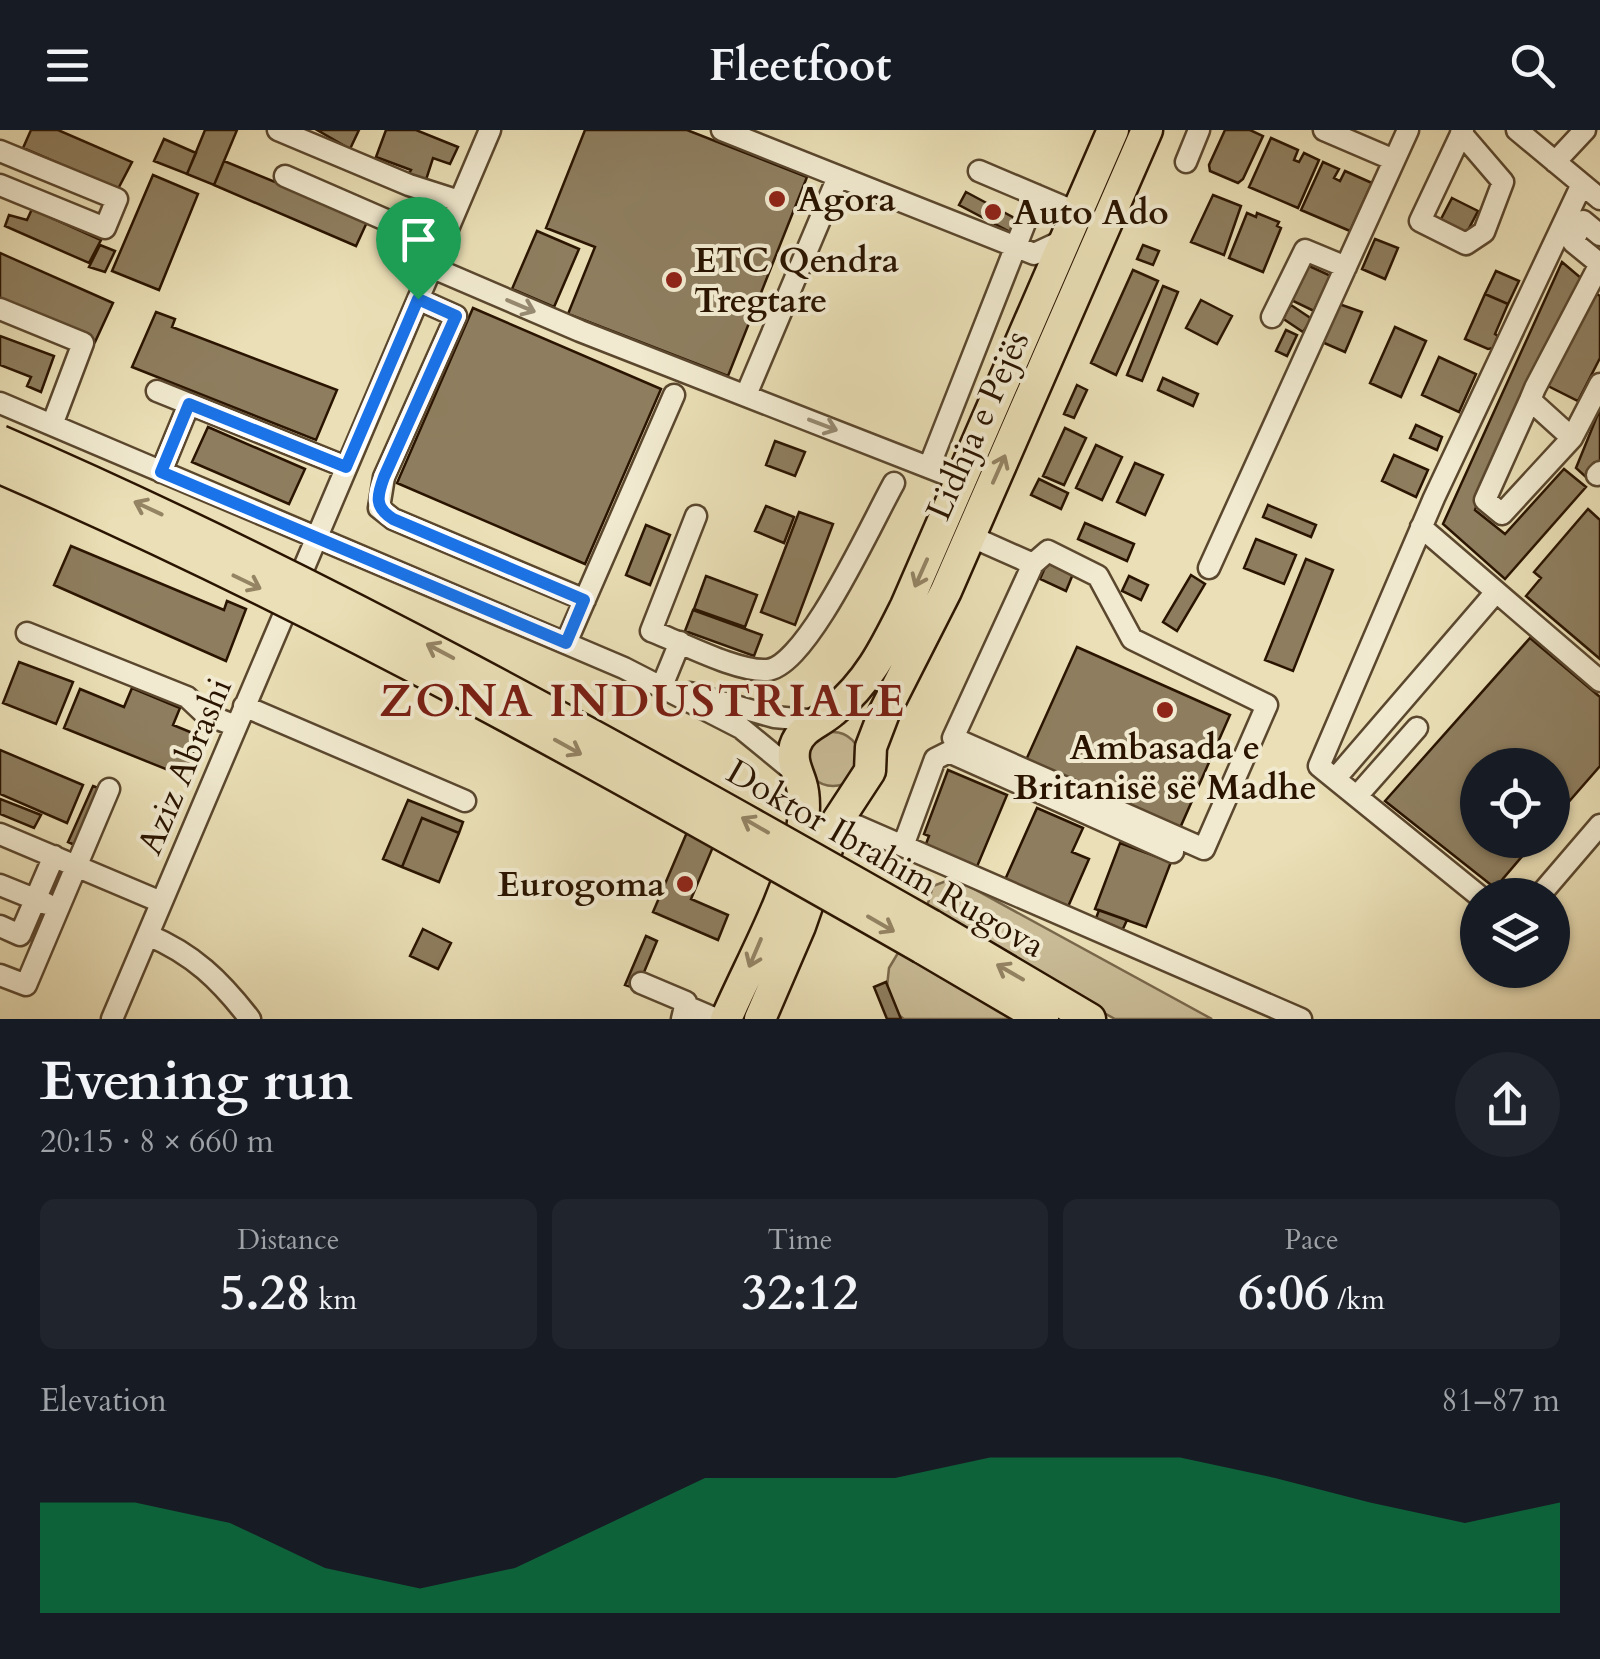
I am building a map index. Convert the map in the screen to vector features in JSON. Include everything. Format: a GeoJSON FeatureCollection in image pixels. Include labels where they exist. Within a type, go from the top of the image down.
{"type":"FeatureCollection","features":[{"type":"Feature","properties":{"kind":"highway","name":"Lidhja e Pejës"},"geometry":{"type":"LineString","coordinates":[[760,1019],[800,926],[826,847],[870,771],[871,748],[946,591],[1147,130]]}},
{"type":"Feature","properties":{"kind":"highway","name":"Lidhja e Pejës"},"geometry":{"type":"LineString","coordinates":[[726,1019],[794,860],[804,818],[794,748],[800,736],[862,684],[881,656],[1113,131]]}},
{"type":"Feature","properties":{"kind":"highway","name":"Doktor Ibrahim Rugova"},"geometry":{"type":"LineString","coordinates":[[0,441],[402,631],[570,721],[926,937],[1042,1019]]}},
{"type":"Feature","properties":{"kind":"highway","name":"Doktor Ibrahim Rugova"},"geometry":{"type":"LineString","coordinates":[[0,468],[223,570],[391,654],[926,937],[1090,1019]]}},
{"type":"Feature","properties":{"kind":"highway"},"geometry":{"type":"LineString","coordinates":[[800,926],[881,775],[946,591]]}},
{"type":"Feature","properties":{"kind":"highway"},"geometry":{"type":"LineString","coordinates":[[822,720],[853,724],[871,748]]}},
{"type":"Feature","properties":{"kind":"highway"},"geometry":{"type":"LineString","coordinates":[[799,777],[827,796],[856,790]]}},
{"type":"Feature","properties":{"kind":"street"},"geometry":{"type":"LineString","coordinates":[[278,130],[409,185],[459,201]]}},
{"type":"Feature","properties":{"kind":"street","name":"Aziz Abrashi"},"geometry":{"type":"LineString","coordinates":[[112,1019],[490,130]]}},
{"type":"Feature","properties":{"kind":"street"},"geometry":{"type":"LineString","coordinates":[[722,130],[1021,255]]}},
{"type":"Feature","properties":{"kind":"street"},"geometry":{"type":"LineString","coordinates":[[1186,162],[1200,130]]}},
{"type":"Feature","properties":{"kind":"street"},"geometry":{"type":"LineString","coordinates":[[1324,130],[1394,160]]}},
{"type":"Feature","properties":{"kind":"street"},"geometry":{"type":"LineString","coordinates":[[1208,568],[1408,130]]}},
{"type":"Feature","properties":{"kind":"street"},"geometry":{"type":"LineString","coordinates":[[1517,130],[1600,199]]}},
{"type":"Feature","properties":{"kind":"street"},"geometry":{"type":"LineString","coordinates":[[1554,162],[1585,130]]}},
{"type":"Feature","properties":{"kind":"street"},"geometry":{"type":"LineString","coordinates":[[1462,131],[1503,182],[1484,232],[1466,244],[1420,221],[1462,131]]}},
{"type":"Feature","properties":{"kind":"street"},"geometry":{"type":"LineString","coordinates":[[0,150],[117,200],[104,228],[0,185]]}},
{"type":"Feature","properties":{"kind":"street"},"geometry":{"type":"LineString","coordinates":[[979,171],[1036,195],[1072,226],[1021,255]]}},
{"type":"Feature","properties":{"kind":"street"},"geometry":{"type":"LineString","coordinates":[[286,176],[441,244]]}},
{"type":"Feature","properties":{"kind":"street"},"geometry":{"type":"LineString","coordinates":[[746,396],[838,177]]}},
{"type":"Feature","properties":{"kind":"street"},"geometry":{"type":"LineString","coordinates":[[1328,772],[1421,528],[1582,184]]}},
{"type":"Feature","properties":{"kind":"street"},"geometry":{"type":"LineString","coordinates":[[929,467],[1021,255],[1036,195]]}},
{"type":"Feature","properties":{"kind":"street"},"geometry":{"type":"LineString","coordinates":[[1600,235],[1583,221],[1573,242],[1600,264],[1530,400],[1486,500],[1502,514],[1572,438],[1600,384]]}},
{"type":"Feature","properties":{"kind":"street"},"geometry":{"type":"LineString","coordinates":[[1272,317],[1305,250],[1346,267]]}},
{"type":"Feature","properties":{"kind":"street"},"geometry":{"type":"LineString","coordinates":[[431,268],[961,480]]}},
{"type":"Feature","properties":{"kind":"street"},"geometry":{"type":"LineString","coordinates":[[418,299],[456,316],[384,477],[377,500],[379,508],[393,519],[584,600]]}},
{"type":"Feature","properties":{"kind":"street"},"geometry":{"type":"LineString","coordinates":[[0,309],[83,342],[52,426]]}},
{"type":"Feature","properties":{"kind":"street"},"geometry":{"type":"LineString","coordinates":[[156,391],[346,467]]}},
{"type":"Feature","properties":{"kind":"street"},"geometry":{"type":"LineString","coordinates":[[566,643],[674,395]]}},
{"type":"Feature","properties":{"kind":"street"},"geometry":{"type":"LineString","coordinates":[[1530,400],[1572,438]]}},
{"type":"Feature","properties":{"kind":"street"},"geometry":{"type":"LineString","coordinates":[[0,403],[666,687],[754,736],[799,777]]}},
{"type":"Feature","properties":{"kind":"street"},"geometry":{"type":"LineString","coordinates":[[161,472],[189,404]]}},
{"type":"Feature","properties":{"kind":"street"},"geometry":{"type":"LineString","coordinates":[[696,516],[651,631],[759,670],[785,664],[807,641],[894,483]]}},
{"type":"Feature","properties":{"kind":"street"},"geometry":{"type":"LineString","coordinates":[[1421,528],[1600,681]]}},
{"type":"Feature","properties":{"kind":"street"},"geometry":{"type":"LineString","coordinates":[[970,536],[1033,564]]}},
{"type":"Feature","properties":{"kind":"street"},"geometry":{"type":"LineString","coordinates":[[1048,552],[1098,576],[1132,640],[1268,706],[1204,849],[952,738],[1033,564],[1048,552]]}},
{"type":"Feature","properties":{"kind":"street"},"geometry":{"type":"LineString","coordinates":[[1328,772],[1496,592]]}},
{"type":"Feature","properties":{"kind":"street"},"geometry":{"type":"LineString","coordinates":[[27,633],[187,697],[204,714],[240,716],[465,802]]}},
{"type":"Feature","properties":{"kind":"street"},"geometry":{"type":"LineString","coordinates":[[666,687],[680,642]]}},
{"type":"Feature","properties":{"kind":"street"},"geometry":{"type":"LineString","coordinates":[[666,687],[774,717],[822,720]]}},
{"type":"Feature","properties":{"kind":"street"},"geometry":{"type":"LineString","coordinates":[[1357,796],[1416,728]]}},
{"type":"Feature","properties":{"kind":"street"},"geometry":{"type":"LineString","coordinates":[[903,846],[934,759],[949,752],[1173,852]]}},
{"type":"Feature","properties":{"kind":"street"},"geometry":{"type":"LineString","coordinates":[[1328,772],[1460,880]]}},
{"type":"Feature","properties":{"kind":"street"},"geometry":{"type":"LineString","coordinates":[[0,974],[26,986],[109,789]]}},
{"type":"Feature","properties":{"kind":"street"},"geometry":{"type":"LineString","coordinates":[[1555,878],[1600,825]]}},
{"type":"Feature","properties":{"kind":"street"},"geometry":{"type":"LineString","coordinates":[[857,826],[1301,1019]]}},
{"type":"Feature","properties":{"kind":"street"},"geometry":{"type":"LineString","coordinates":[[0,834],[162,902]]}},
{"type":"Feature","properties":{"kind":"street"},"geometry":{"type":"LineString","coordinates":[[0,926],[20,935],[54,856]]}},
{"type":"Feature","properties":{"kind":"street"},"geometry":{"type":"LineString","coordinates":[[0,885],[58,909]]}},
{"type":"Feature","properties":{"kind":"street"},"geometry":{"type":"LineString","coordinates":[[148,936],[176,947],[204,966],[250,1019]]}},
{"type":"Feature","properties":{"kind":"street"},"geometry":{"type":"LineString","coordinates":[[641,982],[686,1002],[685,1013],[716,1019]]}},
{"type":"Feature","properties":{"kind":"shaded area"},"geometry":{"type":"Polygon","coordinates":[[[833,732],[852,740],[860,759],[852,778],[833,786],[814,778],[806,759],[814,740],[833,732]]]}},
{"type":"Feature","properties":{"kind":"shaded area"},"geometry":{"type":"Polygon","coordinates":[[[954,878],[1212,1019],[1115,1019],[1070,994],[1054,1019],[904,1019],[885,1005],[889,968],[928,903],[933,886],[954,878]]]}},
{"type":"Feature","properties":{"kind":"building"},"geometry":{"type":"Polygon","coordinates":[[[31,130],[58,130],[132,162],[118,189],[23,148],[31,130]]]}},
{"type":"Feature","properties":{"kind":"building"},"geometry":{"type":"Polygon","coordinates":[[[205,130],[237,130],[214,185],[187,174],[205,130]]]}},
{"type":"Feature","properties":{"kind":"building"},"geometry":{"type":"Polygon","coordinates":[[[317,130],[359,130],[350,149],[317,130]]]}},
{"type":"Feature","properties":{"kind":"building"},"geometry":{"type":"Polygon","coordinates":[[[386,130],[416,130],[458,147],[450,164],[433,158],[425,183],[407,177],[411,170],[376,157],[386,130]]]}},
{"type":"Feature","properties":{"kind":"building","name":"ETC Qendra Tregtare"},"geometry":{"type":"Polygon","coordinates":[[[585,130],[687,130],[807,177],[728,376],[568,314],[595,247],[546,228],[585,130]]]}},
{"type":"Feature","properties":{"kind":"building"},"geometry":{"type":"Polygon","coordinates":[[[1225,130],[1250,130],[1263,136],[1238,183],[1210,171],[1209,165],[1225,130]]]}},
{"type":"Feature","properties":{"kind":"building"},"geometry":{"type":"Polygon","coordinates":[[[1271,138],[1298,150],[1294,160],[1299,162],[1304,153],[1319,160],[1298,208],[1249,187],[1271,138]]]}},
{"type":"Feature","properties":{"kind":"building"},"geometry":{"type":"Polygon","coordinates":[[[164,139],[196,153],[187,174],[154,161],[164,139]]]}},
{"type":"Feature","properties":{"kind":"building"},"geometry":{"type":"Polygon","coordinates":[[[224,161],[368,220],[356,246],[214,185],[224,161]]]}},
{"type":"Feature","properties":{"kind":"building"},"geometry":{"type":"Polygon","coordinates":[[[1323,162],[1339,169],[1334,178],[1340,181],[1345,171],[1372,183],[1350,231],[1301,210],[1323,162]]]}},
{"type":"Feature","properties":{"kind":"building"},"geometry":{"type":"Polygon","coordinates":[[[153,175],[198,194],[159,290],[112,271],[153,175]]]}},
{"type":"Feature","properties":{"kind":"building"},"geometry":{"type":"Polygon","coordinates":[[[966,192],[1020,221],[1014,234],[959,205],[966,192]]]}},
{"type":"Feature","properties":{"kind":"building"},"geometry":{"type":"Polygon","coordinates":[[[1213,195],[1241,206],[1224,255],[1191,242],[1213,195]]]}},
{"type":"Feature","properties":{"kind":"building"},"geometry":{"type":"Polygon","coordinates":[[[1452,198],[1478,211],[1466,234],[1440,221],[1452,198]]]}},
{"type":"Feature","properties":{"kind":"building"},"geometry":{"type":"Polygon","coordinates":[[[32,209],[101,240],[89,263],[5,226],[9,215],[27,220],[32,209]]]}},
{"type":"Feature","properties":{"kind":"building"},"geometry":{"type":"Polygon","coordinates":[[[1247,213],[1279,222],[1277,226],[1281,228],[1263,272],[1229,258],[1247,213]]]}},
{"type":"Feature","properties":{"kind":"building"},"geometry":{"type":"Polygon","coordinates":[[[537,231],[579,249],[554,307],[512,289],[537,231]]]}},
{"type":"Feature","properties":{"kind":"building"},"geometry":{"type":"Polygon","coordinates":[[[1375,239],[1398,248],[1385,279],[1362,269],[1375,239]]]}},
{"type":"Feature","properties":{"kind":"building"},"geometry":{"type":"Polygon","coordinates":[[[100,245],[115,251],[105,272],[89,267],[100,245]]]}},
{"type":"Feature","properties":{"kind":"building"},"geometry":{"type":"Polygon","coordinates":[[[1143,245],[1159,251],[1153,265],[1137,259],[1143,245]]]}},
{"type":"Feature","properties":{"kind":"building"},"geometry":{"type":"Polygon","coordinates":[[[0,253],[113,303],[95,342],[0,300],[0,253]]]}},
{"type":"Feature","properties":{"kind":"building"},"geometry":{"type":"Polygon","coordinates":[[[1562,262],[1581,278],[1511,418],[1475,510],[1505,534],[1564,469],[1586,487],[1505,579],[1443,524],[1562,262]]]}},
{"type":"Feature","properties":{"kind":"building"},"geometry":{"type":"Polygon","coordinates":[[[1307,265],[1331,276],[1314,311],[1291,300],[1307,265]]]}},
{"type":"Feature","properties":{"kind":"building"},"geometry":{"type":"Polygon","coordinates":[[[1133,270],[1158,281],[1116,375],[1091,363],[1133,270]]]}},
{"type":"Feature","properties":{"kind":"building"},"geometry":{"type":"Polygon","coordinates":[[[1496,271],[1519,281],[1508,304],[1485,294],[1496,271]]]}},
{"type":"Feature","properties":{"kind":"building"},"geometry":{"type":"Polygon","coordinates":[[[1163,286],[1178,292],[1142,381],[1127,375],[1163,286]]]}},
{"type":"Feature","properties":{"kind":"building"},"geometry":{"type":"Polygon","coordinates":[[[1591,291],[1600,296],[1600,358],[1578,401],[1544,384],[1591,291]]]}},
{"type":"Feature","properties":{"kind":"building"},"geometry":{"type":"Polygon","coordinates":[[[1485,294],[1508,304],[1493,348],[1488,349],[1465,339],[1485,294]]]}},
{"type":"Feature","properties":{"kind":"building"},"geometry":{"type":"Polygon","coordinates":[[[1201,300],[1232,316],[1217,344],[1186,328],[1201,300]]]}},
{"type":"Feature","properties":{"kind":"building"},"geometry":{"type":"Polygon","coordinates":[[[1339,304],[1362,312],[1345,352],[1322,342],[1339,304]]]}},
{"type":"Feature","properties":{"kind":"building"},"geometry":{"type":"Polygon","coordinates":[[[1291,305],[1312,319],[1303,332],[1282,318],[1291,305]]]}},
{"type":"Feature","properties":{"kind":"building"},"geometry":{"type":"Polygon","coordinates":[[[473,308],[661,389],[585,564],[397,483],[473,308]]]}},
{"type":"Feature","properties":{"kind":"building"},"geometry":{"type":"Polygon","coordinates":[[[156,312],[175,319],[172,327],[337,390],[316,440],[132,367],[156,312]]]}},
{"type":"Feature","properties":{"kind":"building"},"geometry":{"type":"Polygon","coordinates":[[[1395,327],[1426,341],[1401,397],[1370,383],[1395,327]]]}},
{"type":"Feature","properties":{"kind":"building"},"geometry":{"type":"Polygon","coordinates":[[[1286,330],[1297,335],[1287,356],[1276,351],[1286,330]]]}},
{"type":"Feature","properties":{"kind":"building"},"geometry":{"type":"Polygon","coordinates":[[[0,336],[54,356],[41,392],[27,386],[31,377],[0,365],[0,336]]]}},
{"type":"Feature","properties":{"kind":"building"},"geometry":{"type":"Polygon","coordinates":[[[1439,357],[1476,374],[1459,412],[1422,395],[1439,357]]]}},
{"type":"Feature","properties":{"kind":"building"},"geometry":{"type":"Polygon","coordinates":[[[1163,378],[1198,394],[1193,406],[1158,390],[1163,378]]]}},
{"type":"Feature","properties":{"kind":"building"},"geometry":{"type":"Polygon","coordinates":[[[1077,385],[1087,390],[1074,418],[1064,414],[1077,385]]]}},
{"type":"Feature","properties":{"kind":"building"},"geometry":{"type":"Polygon","coordinates":[[[1600,409],[1600,463],[1588,479],[1576,468],[1600,409]]]}},
{"type":"Feature","properties":{"kind":"building"},"geometry":{"type":"Polygon","coordinates":[[[1416,425],[1442,437],[1437,450],[1410,438],[1416,425]]]}},
{"type":"Feature","properties":{"kind":"building"},"geometry":{"type":"Polygon","coordinates":[[[208,427],[305,469],[289,504],[192,462],[208,427]]]}},
{"type":"Feature","properties":{"kind":"building"},"geometry":{"type":"Polygon","coordinates":[[[1065,428],[1086,438],[1064,485],[1043,476],[1065,428]]]}},
{"type":"Feature","properties":{"kind":"building"},"geometry":{"type":"Polygon","coordinates":[[[775,441],[805,452],[795,476],[766,465],[775,441]]]}},
{"type":"Feature","properties":{"kind":"building"},"geometry":{"type":"Polygon","coordinates":[[[1096,445],[1122,457],[1102,500],[1076,488],[1096,445]]]}},
{"type":"Feature","properties":{"kind":"building"},"geometry":{"type":"Polygon","coordinates":[[[1394,455],[1428,470],[1416,497],[1382,481],[1394,455]]]}},
{"type":"Feature","properties":{"kind":"building"},"geometry":{"type":"Polygon","coordinates":[[[1135,463],[1163,475],[1145,515],[1117,502],[1135,463]]]}},
{"type":"Feature","properties":{"kind":"building"},"geometry":{"type":"Polygon","coordinates":[[[1039,479],[1068,493],[1061,509],[1031,495],[1039,479]]]}},
{"type":"Feature","properties":{"kind":"building"},"geometry":{"type":"Polygon","coordinates":[[[1268,505],[1316,525],[1311,537],[1263,517],[1268,505]]]}},
{"type":"Feature","properties":{"kind":"building"},"geometry":{"type":"Polygon","coordinates":[[[766,506],[794,517],[784,543],[755,531],[766,506]]]}},
{"type":"Feature","properties":{"kind":"building"},"geometry":{"type":"Polygon","coordinates":[[[1588,509],[1600,520],[1600,659],[1526,596],[1541,578],[1534,572],[1588,509]]]}},
{"type":"Feature","properties":{"kind":"building"},"geometry":{"type":"Polygon","coordinates":[[[799,512],[833,524],[795,625],[761,612],[799,512]]]}},
{"type":"Feature","properties":{"kind":"building"},"geometry":{"type":"Polygon","coordinates":[[[1085,523],[1134,544],[1127,561],[1078,539],[1085,523]]]}},
{"type":"Feature","properties":{"kind":"building"},"geometry":{"type":"Polygon","coordinates":[[[646,525],[670,535],[650,585],[626,575],[646,525]]]}},
{"type":"Feature","properties":{"kind":"building"},"geometry":{"type":"Polygon","coordinates":[[[1256,539],[1296,555],[1284,584],[1244,568],[1256,539]]]}},
{"type":"Feature","properties":{"kind":"building"},"geometry":{"type":"Polygon","coordinates":[[[71,546],[224,610],[227,601],[246,609],[226,661],[54,585],[71,546]]]}},
{"type":"Feature","properties":{"kind":"building"},"geometry":{"type":"Polygon","coordinates":[[[1306,559],[1333,570],[1293,671],[1265,660],[1306,559]]]}},
{"type":"Feature","properties":{"kind":"building"},"geometry":{"type":"Polygon","coordinates":[[[1047,563],[1073,574],[1066,591],[1040,579],[1047,563]]]}},
{"type":"Feature","properties":{"kind":"building"},"geometry":{"type":"Polygon","coordinates":[[[1191,575],[1205,584],[1177,631],[1163,622],[1191,575]]]}},
{"type":"Feature","properties":{"kind":"building"},"geometry":{"type":"Polygon","coordinates":[[[706,576],[757,595],[745,627],[694,609],[706,576]]]}},
{"type":"Feature","properties":{"kind":"building"},"geometry":{"type":"Polygon","coordinates":[[[1129,576],[1148,585],[1141,600],[1122,591],[1129,576]]]}},
{"type":"Feature","properties":{"kind":"building"},"geometry":{"type":"Polygon","coordinates":[[[693,610],[762,635],[754,656],[685,631],[693,610]]]}},
{"type":"Feature","properties":{"kind":"building"},"geometry":{"type":"Polygon","coordinates":[[[1530,638],[1600,697],[1600,766],[1570,800],[1570,748],[1460,748],[1460,858],[1521,858],[1504,878],[1482,878],[1385,801],[1530,638]]]}},
{"type":"Feature","properties":{"kind":"building"},"geometry":{"type":"Polygon","coordinates":[[[1077,647],[1230,715],[1180,828],[1026,760],[1077,647]]]}},
{"type":"Feature","properties":{"kind":"building"},"geometry":{"type":"Polygon","coordinates":[[[19,662],[73,682],[56,724],[3,703],[19,662]]]}},
{"type":"Feature","properties":{"kind":"building"},"geometry":{"type":"Polygon","coordinates":[[[132,688],[180,708],[173,725],[200,736],[183,776],[64,728],[80,689],[124,707],[132,688]]]}},
{"type":"Feature","properties":{"kind":"building"},"geometry":{"type":"Polygon","coordinates":[[[0,750],[83,785],[67,823],[0,794],[0,750]]]}},
{"type":"Feature","properties":{"kind":"building"},"geometry":{"type":"Polygon","coordinates":[[[948,770],[1007,795],[976,869],[924,849],[929,836],[924,834],[948,770]]]}},
{"type":"Feature","properties":{"kind":"building"},"geometry":{"type":"Polygon","coordinates":[[[93,786],[101,789],[77,846],[68,842],[93,786]]]}},
{"type":"Feature","properties":{"kind":"building"},"geometry":{"type":"Polygon","coordinates":[[[0,799],[41,815],[34,828],[0,814],[0,799]]]}},
{"type":"Feature","properties":{"kind":"building"},"geometry":{"type":"Polygon","coordinates":[[[408,800],[463,822],[459,833],[422,818],[402,867],[383,859],[408,800]]]}},
{"type":"Feature","properties":{"kind":"building"},"geometry":{"type":"Polygon","coordinates":[[[1037,808],[1083,828],[1072,852],[1089,859],[1067,909],[1004,882],[1037,808]]]}},
{"type":"Feature","properties":{"kind":"building"},"geometry":{"type":"Polygon","coordinates":[[[422,818],[459,833],[439,882],[402,867],[422,818]]]}},
{"type":"Feature","properties":{"kind":"building"},"geometry":{"type":"Polygon","coordinates":[[[691,823],[718,835],[691,899],[728,915],[718,940],[653,912],[691,823]]]}},
{"type":"Feature","properties":{"kind":"building"},"geometry":{"type":"Polygon","coordinates":[[[1120,843],[1171,862],[1146,927],[1095,909],[1120,843]]]}},
{"type":"Feature","properties":{"kind":"building"},"geometry":{"type":"Polygon","coordinates":[[[1099,910],[1127,920],[1122,931],[1095,921],[1099,910]]]}},
{"type":"Feature","properties":{"kind":"building"},"geometry":{"type":"Polygon","coordinates":[[[423,929],[451,943],[438,969],[410,956],[423,929]]]}},
{"type":"Feature","properties":{"kind":"building"},"geometry":{"type":"Polygon","coordinates":[[[646,936],[657,941],[637,989],[625,985],[646,936]]]}},
{"type":"Feature","properties":{"kind":"building"},"geometry":{"type":"Polygon","coordinates":[[[886,982],[901,1019],[887,1019],[874,987],[886,982]]]}},
{"type":"Feature","properties":{"kind":"place","name":"Agora"},"geometry":{"type":"Point","coordinates":[777,199]}},
{"type":"Feature","properties":{"kind":"place","name":"Auto Ado"},"geometry":{"type":"Point","coordinates":[993,212]}},
{"type":"Feature","properties":{"kind":"place","name":"ETC Qendra Tregtare"},"geometry":{"type":"Point","coordinates":[674,280]}},
{"type":"Feature","properties":{"kind":"place","name":"Ambasada e Britanisë së Madhe"},"geometry":{"type":"Point","coordinates":[1165,710]}},
{"type":"Feature","properties":{"kind":"place","name":"Eurogoma"},"geometry":{"type":"Point","coordinates":[685,884]}},
{"type":"Feature","properties":{"kind":"district","name":"ZONA INDUSTRIALE"},"geometry":{"type":"Point","coordinates":[643,700]}},
{"type":"Feature","properties":{"kind":"route"},"geometry":{"type":"LineString","coordinates":[[418,299],[456,316],[384,477],[377,500],[379,508],[393,519],[584,600],[566,643],[161,472],[189,404],[346,467],[418,299]]}}]}
